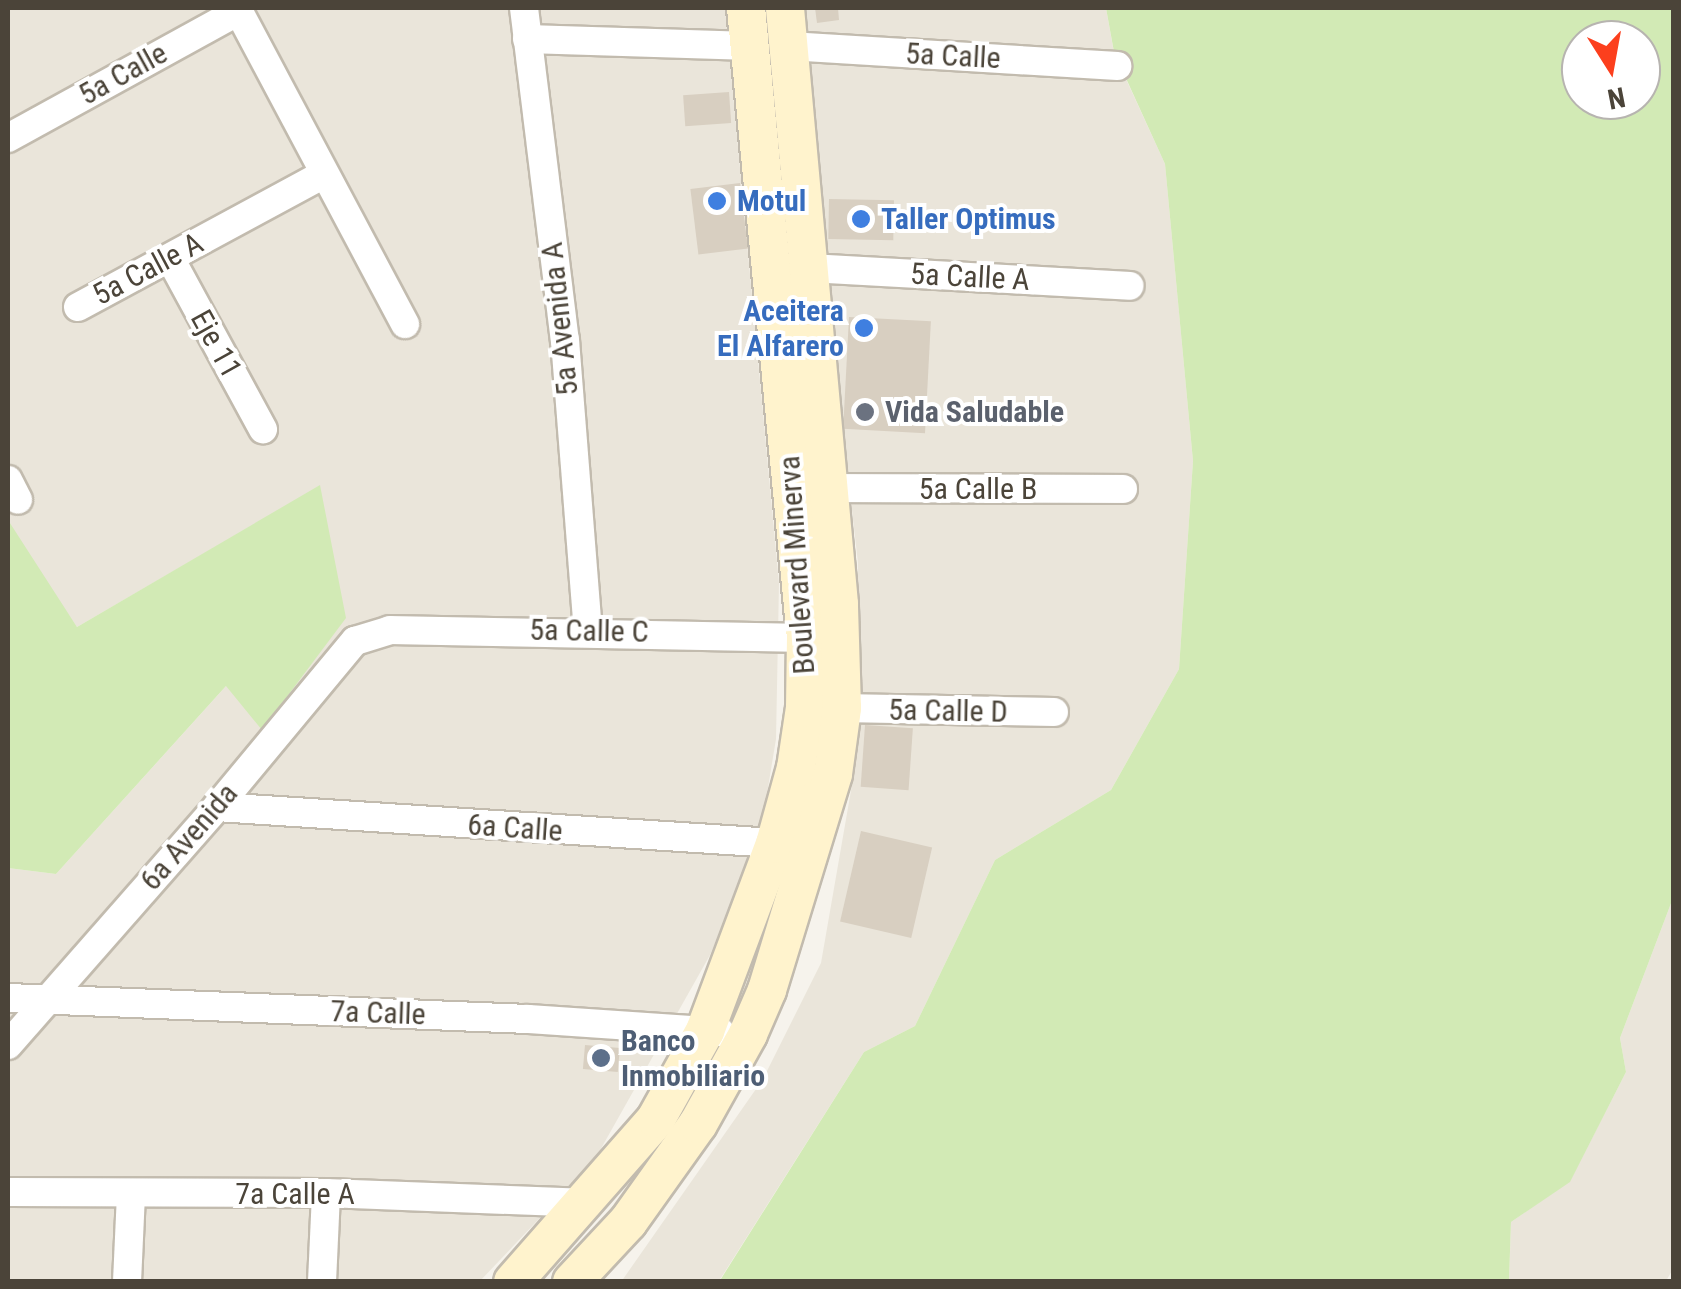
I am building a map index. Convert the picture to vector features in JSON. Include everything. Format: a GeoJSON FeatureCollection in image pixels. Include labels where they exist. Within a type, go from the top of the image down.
{"type":"FeatureCollection","features":[{"type":"Feature","properties":{"kind":"street","name":"5a Avenida A"},"geometry":{"type":"LineString","coordinates":[[524,8],[565,340],[588,631]]}},
{"type":"Feature","properties":{"kind":"street","name":"Boulevard Minerva"},"geometry":{"type":"LineString","coordinates":[[513,1282],[656,1120],[705,1031],[775,844],[796,768],[804,708],[806,638],[746,8]]}},
{"type":"Feature","properties":{"kind":"street","name":"Boulevard Minerva"},"geometry":{"type":"LineString","coordinates":[[572,1282],[628,1222],[698,1124],[748,1034],[767,990],[832,774],[842,708],[832,488],[784,8]]}},
{"type":"Feature","properties":{"kind":"street"},"geometry":{"type":"LineString","coordinates":[[238,9],[404,324]]}},
{"type":"Feature","properties":{"kind":"street","name":"5a Calle"},"geometry":{"type":"LineString","coordinates":[[8,138],[238,9]]}},
{"type":"Feature","properties":{"kind":"street"},"geometry":{"type":"LineString","coordinates":[[527,40],[751,46]]}},
{"type":"Feature","properties":{"kind":"street","name":"5a Calle"},"geometry":{"type":"LineString","coordinates":[[789,46],[1117,66]]}},
{"type":"Feature","properties":{"kind":"street","name":"5a Calle A"},"geometry":{"type":"LineString","coordinates":[[78,306],[324,174]]}},
{"type":"Feature","properties":{"kind":"street","name":"Eje 11"},"geometry":{"type":"LineString","coordinates":[[170,258],[263,429]]}},
{"type":"Feature","properties":{"kind":"street","name":"5a Calle A"},"geometry":{"type":"LineString","coordinates":[[810,268],[1129,286]]}},
{"type":"Feature","properties":{"kind":"street","name":"5a Calle B"},"geometry":{"type":"LineString","coordinates":[[832,488],[1123,489]]}},
{"type":"Feature","properties":{"kind":"street","name":"5a Calle C"},"geometry":{"type":"LineString","coordinates":[[372,634],[390,630],[588,631],[806,638]]}},
{"type":"Feature","properties":{"kind":"street","name":"6a Avenida"},"geometry":{"type":"LineString","coordinates":[[8,1044],[217,807],[355,642],[372,634]]}},
{"type":"Feature","properties":{"kind":"street","name":"5a Calle D"},"geometry":{"type":"LineString","coordinates":[[842,708],[1054,712]]}},
{"type":"Feature","properties":{"kind":"street","name":"6a Calle"},"geometry":{"type":"LineString","coordinates":[[217,807],[813,845]]}},
{"type":"Feature","properties":{"kind":"street","name":"7a Calle"},"geometry":{"type":"LineString","coordinates":[[8,998],[528,1019],[748,1034]]}},
{"type":"Feature","properties":{"kind":"street","name":"7a Calle A"},"geometry":{"type":"LineString","coordinates":[[8,1192],[326,1193],[582,1202]]}},
{"type":"Feature","properties":{"kind":"street"},"geometry":{"type":"LineString","coordinates":[[322,1282],[326,1193]]}},
{"type":"Feature","properties":{"kind":"street"},"geometry":{"type":"LineString","coordinates":[[127,1282],[131,1194]]}},
{"type":"Feature","properties":{"kind":"shaded area"},"geometry":{"type":"Polygon","coordinates":[[[8,8],[725,8],[779,583],[776,739],[760,836],[710,955],[594,1161],[480,1281],[8,1281],[8,868],[56,874],[227,685],[263,730],[320,486],[77,627],[18,541],[8,520],[8,8]]]}},
{"type":"Feature","properties":{"kind":"shaded area"},"geometry":{"type":"Polygon","coordinates":[[[795,8],[1106,8],[1114,53],[1165,164],[1193,461],[1179,669],[1111,790],[995,860],[915,1026],[864,1052],[719,1281],[621,1282],[763,1079],[821,963],[853,779],[858,563],[795,8]]]}},
{"type":"Feature","properties":{"kind":"shaded area"},"geometry":{"type":"Polygon","coordinates":[[[1673,898],[1673,1269],[1666,1281],[1509,1282],[1511,1222],[1570,1181],[1626,1072],[1620,1038],[1673,898]]]}},
{"type":"Feature","properties":{"kind":"green space"},"geometry":{"type":"Polygon","coordinates":[[[1106,8],[1673,8],[1673,898],[1620,1038],[1626,1072],[1570,1182],[1511,1222],[1509,1281],[719,1282],[864,1052],[915,1026],[995,860],[1111,790],[1179,669],[1193,461],[1165,164],[1114,52],[1106,8]]]}},
{"type":"Feature","properties":{"kind":"green space"},"geometry":{"type":"Polygon","coordinates":[[[320,485],[346,618],[262,730],[226,686],[56,874],[8,868],[8,520],[77,627],[320,485]]]}},
{"type":"Feature","properties":{"kind":"building"},"geometry":{"type":"Polygon","coordinates":[[[815,8],[838,8],[839,20],[817,23],[815,8]]]}},
{"type":"Feature","properties":{"kind":"building"},"geometry":{"type":"Polygon","coordinates":[[[729,92],[731,123],[685,126],[683,95],[729,92]]]}},
{"type":"Feature","properties":{"kind":"building"},"geometry":{"type":"Polygon","coordinates":[[[740,183],[748,249],[698,255],[690,189],[740,183]]]}},
{"type":"Feature","properties":{"kind":"building","name":"Taller Optimus"},"geometry":{"type":"Polygon","coordinates":[[[829,199],[894,200],[893,240],[828,239],[829,199]]]}},
{"type":"Feature","properties":{"kind":"building"},"geometry":{"type":"Polygon","coordinates":[[[849,317],[931,321],[925,433],[843,429],[849,317]]]}},
{"type":"Feature","properties":{"kind":"building"},"geometry":{"type":"Polygon","coordinates":[[[865,725],[913,728],[909,790],[861,787],[865,725]]]}},
{"type":"Feature","properties":{"kind":"building"},"geometry":{"type":"Polygon","coordinates":[[[861,831],[932,847],[911,938],[840,922],[861,831]]]}},
{"type":"Feature","properties":{"kind":"building","name":"Banco Inmobiliario"},"geometry":{"type":"Polygon","coordinates":[[[585,1045],[620,1048],[618,1072],[583,1069],[585,1045]]]}},
{"type":"Feature","properties":{"kind":"place","name":"Motul"},"geometry":{"type":"Point","coordinates":[717,201]}},
{"type":"Feature","properties":{"kind":"place","name":"Taller Optimus"},"geometry":{"type":"Point","coordinates":[861,219]}},
{"type":"Feature","properties":{"kind":"place","name":"Aceitera El Alfarero"},"geometry":{"type":"Point","coordinates":[864,328]}},
{"type":"Feature","properties":{"kind":"place","name":"Vida Saludable"},"geometry":{"type":"Point","coordinates":[865,412]}},
{"type":"Feature","properties":{"kind":"place","name":"Banco Inmobiliario"},"geometry":{"type":"Point","coordinates":[601,1058]}}]}
